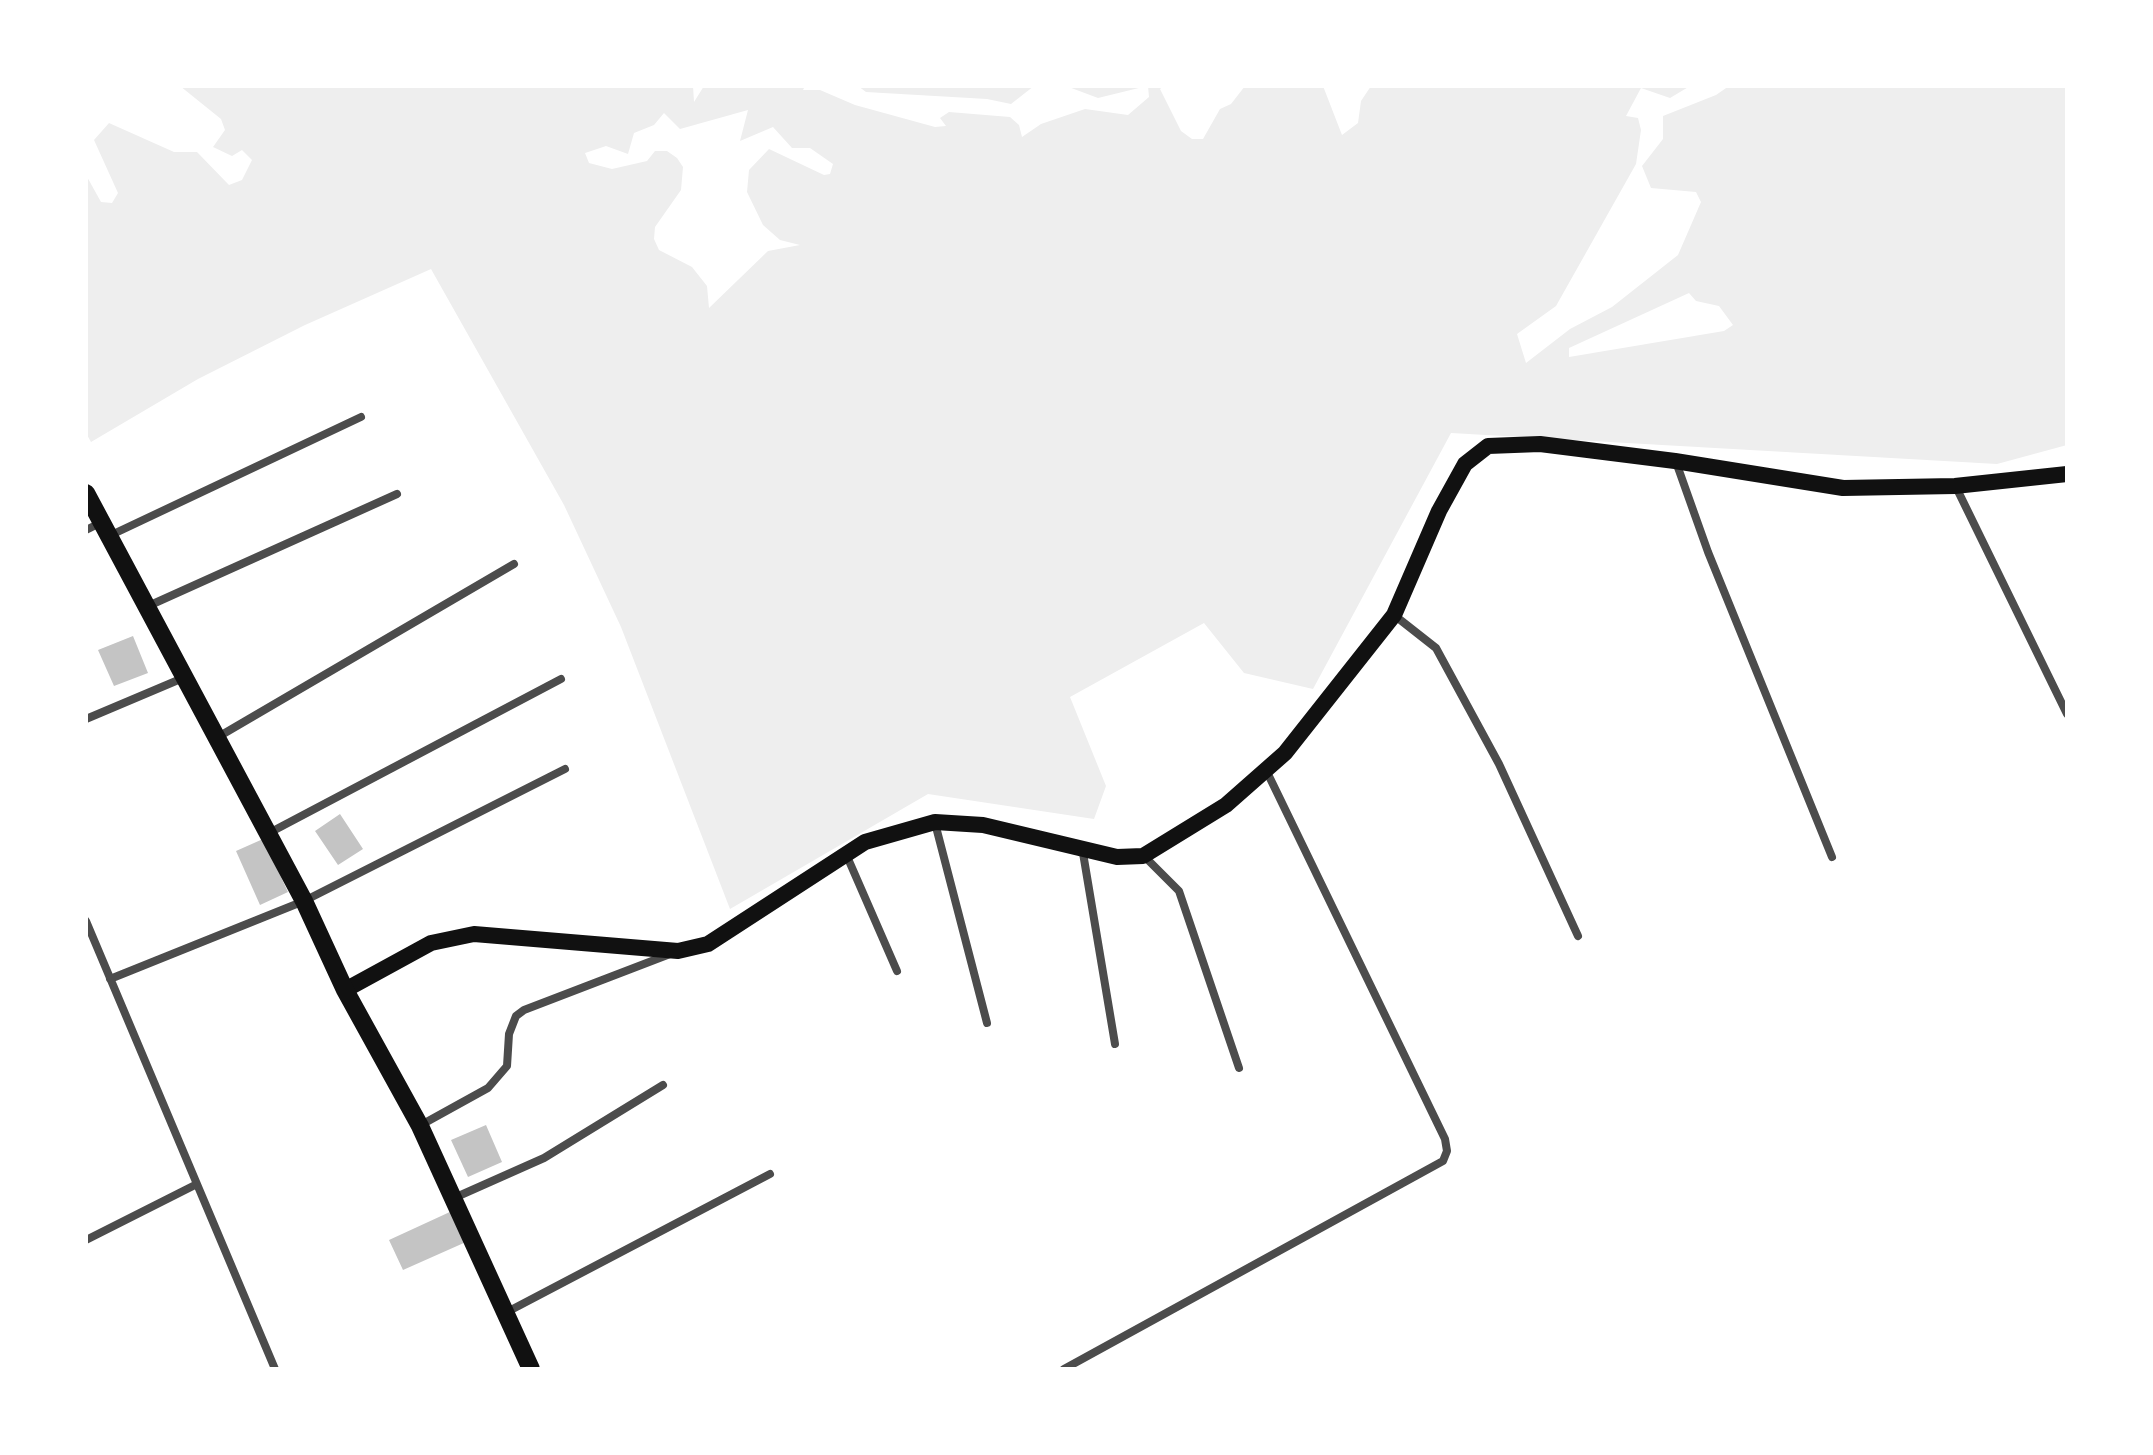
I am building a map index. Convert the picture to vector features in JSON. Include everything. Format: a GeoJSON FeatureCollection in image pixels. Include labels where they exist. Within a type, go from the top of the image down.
{"type":"FeatureCollection","features":[{"type":"Feature","properties":{"kind":"main road"},"geometry":{"type":"LineString","coordinates":[[345,990],[431,943],[474,934],[678,951],[708,944],[865,842],[935,822],[983,825],[1082,846],[1117,857],[1143,856],[1226,805],[1267,772],[1394,615],[1439,511],[1465,464],[1488,446],[1540,444],[1675,461],[1843,488],[1955,486],[2067,474]]}},
{"type":"Feature","properties":{"kind":"main road"},"geometry":{"type":"LineString","coordinates":[[86,493],[99,530],[217,738],[304,901],[345,990],[420,1126],[531,1369]]}},
{"type":"Feature","properties":{"kind":"street"},"geometry":{"type":"LineString","coordinates":[[99,530],[361,417]]}},
{"type":"Feature","properties":{"kind":"street"},"geometry":{"type":"LineString","coordinates":[[1675,461],[1708,552],[1832,857]]}},
{"type":"Feature","properties":{"kind":"street"},"geometry":{"type":"LineString","coordinates":[[1955,486],[2067,714]]}},
{"type":"Feature","properties":{"kind":"street"},"geometry":{"type":"LineString","coordinates":[[145,607],[397,494]]}},
{"type":"Feature","properties":{"kind":"street"},"geometry":{"type":"LineString","coordinates":[[217,738],[514,564]]}},
{"type":"Feature","properties":{"kind":"street"},"geometry":{"type":"LineString","coordinates":[[1394,615],[1436,648],[1499,764],[1578,936]]}},
{"type":"Feature","properties":{"kind":"street"},"geometry":{"type":"LineString","coordinates":[[86,719],[183,678]]}},
{"type":"Feature","properties":{"kind":"street"},"geometry":{"type":"LineString","coordinates":[[268,833],[561,679]]}},
{"type":"Feature","properties":{"kind":"street"},"geometry":{"type":"LineString","coordinates":[[110,979],[304,901],[565,769]]}},
{"type":"Feature","properties":{"kind":"street"},"geometry":{"type":"LineString","coordinates":[[1064,1369],[1443,1161],[1447,1151],[1445,1139],[1267,772]]}},
{"type":"Feature","properties":{"kind":"street"},"geometry":{"type":"LineString","coordinates":[[935,822],[987,1023]]}},
{"type":"Feature","properties":{"kind":"street"},"geometry":{"type":"LineString","coordinates":[[1082,846],[1115,1044]]}},
{"type":"Feature","properties":{"kind":"street"},"geometry":{"type":"LineString","coordinates":[[846,854],[897,971]]}},
{"type":"Feature","properties":{"kind":"street"},"geometry":{"type":"LineString","coordinates":[[1143,856],[1179,891],[1239,1068]]}},
{"type":"Feature","properties":{"kind":"street"},"geometry":{"type":"LineString","coordinates":[[86,921],[275,1369]]}},
{"type":"Feature","properties":{"kind":"street"},"geometry":{"type":"LineString","coordinates":[[420,1126],[488,1088],[507,1066],[509,1034],[516,1016],[524,1010],[678,951]]}},
{"type":"Feature","properties":{"kind":"street"},"geometry":{"type":"LineString","coordinates":[[454,1198],[544,1158],[663,1085]]}},
{"type":"Feature","properties":{"kind":"street"},"geometry":{"type":"LineString","coordinates":[[506,1313],[770,1174]]}},
{"type":"Feature","properties":{"kind":"street"},"geometry":{"type":"LineString","coordinates":[[86,1240],[197,1184]]}},
{"type":"Feature","properties":{"kind":"shaded area"},"geometry":{"type":"Polygon","coordinates":[[[180,86],[693,86],[694,102],[704,86],[805,86],[803,90],[820,90],[855,105],[935,127],[946,126],[940,118],[949,112],[1010,117],[1019,125],[1022,137],[1041,124],[1085,109],[1128,115],[1149,97],[1148,86],[1164,86],[1160,89],[1181,131],[1192,139],[1203,139],[1220,109],[1231,104],[1245,86],[1323,86],[1342,135],[1358,123],[1361,101],[1371,86],[1690,86],[1670,98],[1641,88],[1626,116],[1638,118],[1641,130],[1636,164],[1556,306],[1517,334],[1526,363],[1570,329],[1612,307],[1678,255],[1701,202],[1696,192],[1651,188],[1642,166],[1663,139],[1663,116],[1716,95],[1729,86],[2067,86],[2067,445],[1997,464],[1451,433],[1313,689],[1244,673],[1204,623],[1070,697],[1106,786],[1094,819],[928,794],[730,909],[621,627],[564,505],[431,269],[305,325],[198,379],[91,442],[86,433],[86,175],[101,202],[112,203],[118,193],[94,140],[109,123],[174,152],[197,152],[229,185],[242,180],[252,160],[242,150],[232,156],[213,147],[225,130],[221,119],[180,86]],[[748,110],[680,129],[664,113],[654,125],[634,133],[628,154],[606,146],[585,153],[589,163],[612,169],[647,161],[655,151],[667,151],[677,158],[683,167],[681,190],[655,227],[654,239],[659,250],[692,267],[707,286],[709,308],[768,251],[800,245],[780,240],[763,225],[747,192],[749,170],[769,149],[824,175],[830,174],[833,164],[810,148],[792,148],[773,127],[740,141],[748,110]],[[1689,293],[1569,348],[1569,357],[1724,331],[1733,325],[1719,306],[1696,301],[1689,293]]]}},
{"type":"Feature","properties":{"kind":"shaded area"},"geometry":{"type":"Polygon","coordinates":[[[858,86],[1034,86],[1011,104],[987,99],[866,92],[858,86]]]}},
{"type":"Feature","properties":{"kind":"shaded area"},"geometry":{"type":"Polygon","coordinates":[[[1066,86],[1147,86],[1098,98],[1066,86]]]}},
{"type":"Feature","properties":{"kind":"building"},"geometry":{"type":"Polygon","coordinates":[[[133,636],[148,673],[114,686],[98,650],[133,636]]]}},
{"type":"Feature","properties":{"kind":"building"},"geometry":{"type":"Polygon","coordinates":[[[340,814],[363,849],[338,865],[315,831],[340,814]]]}},
{"type":"Feature","properties":{"kind":"building"},"geometry":{"type":"Polygon","coordinates":[[[263,839],[288,892],[260,905],[236,851],[263,839]]]}},
{"type":"Feature","properties":{"kind":"building"},"geometry":{"type":"Polygon","coordinates":[[[486,1125],[502,1162],[468,1177],[451,1140],[486,1125]]]}},
{"type":"Feature","properties":{"kind":"building"},"geometry":{"type":"Polygon","coordinates":[[[452,1211],[466,1242],[403,1270],[389,1240],[452,1211]]]}}]}
